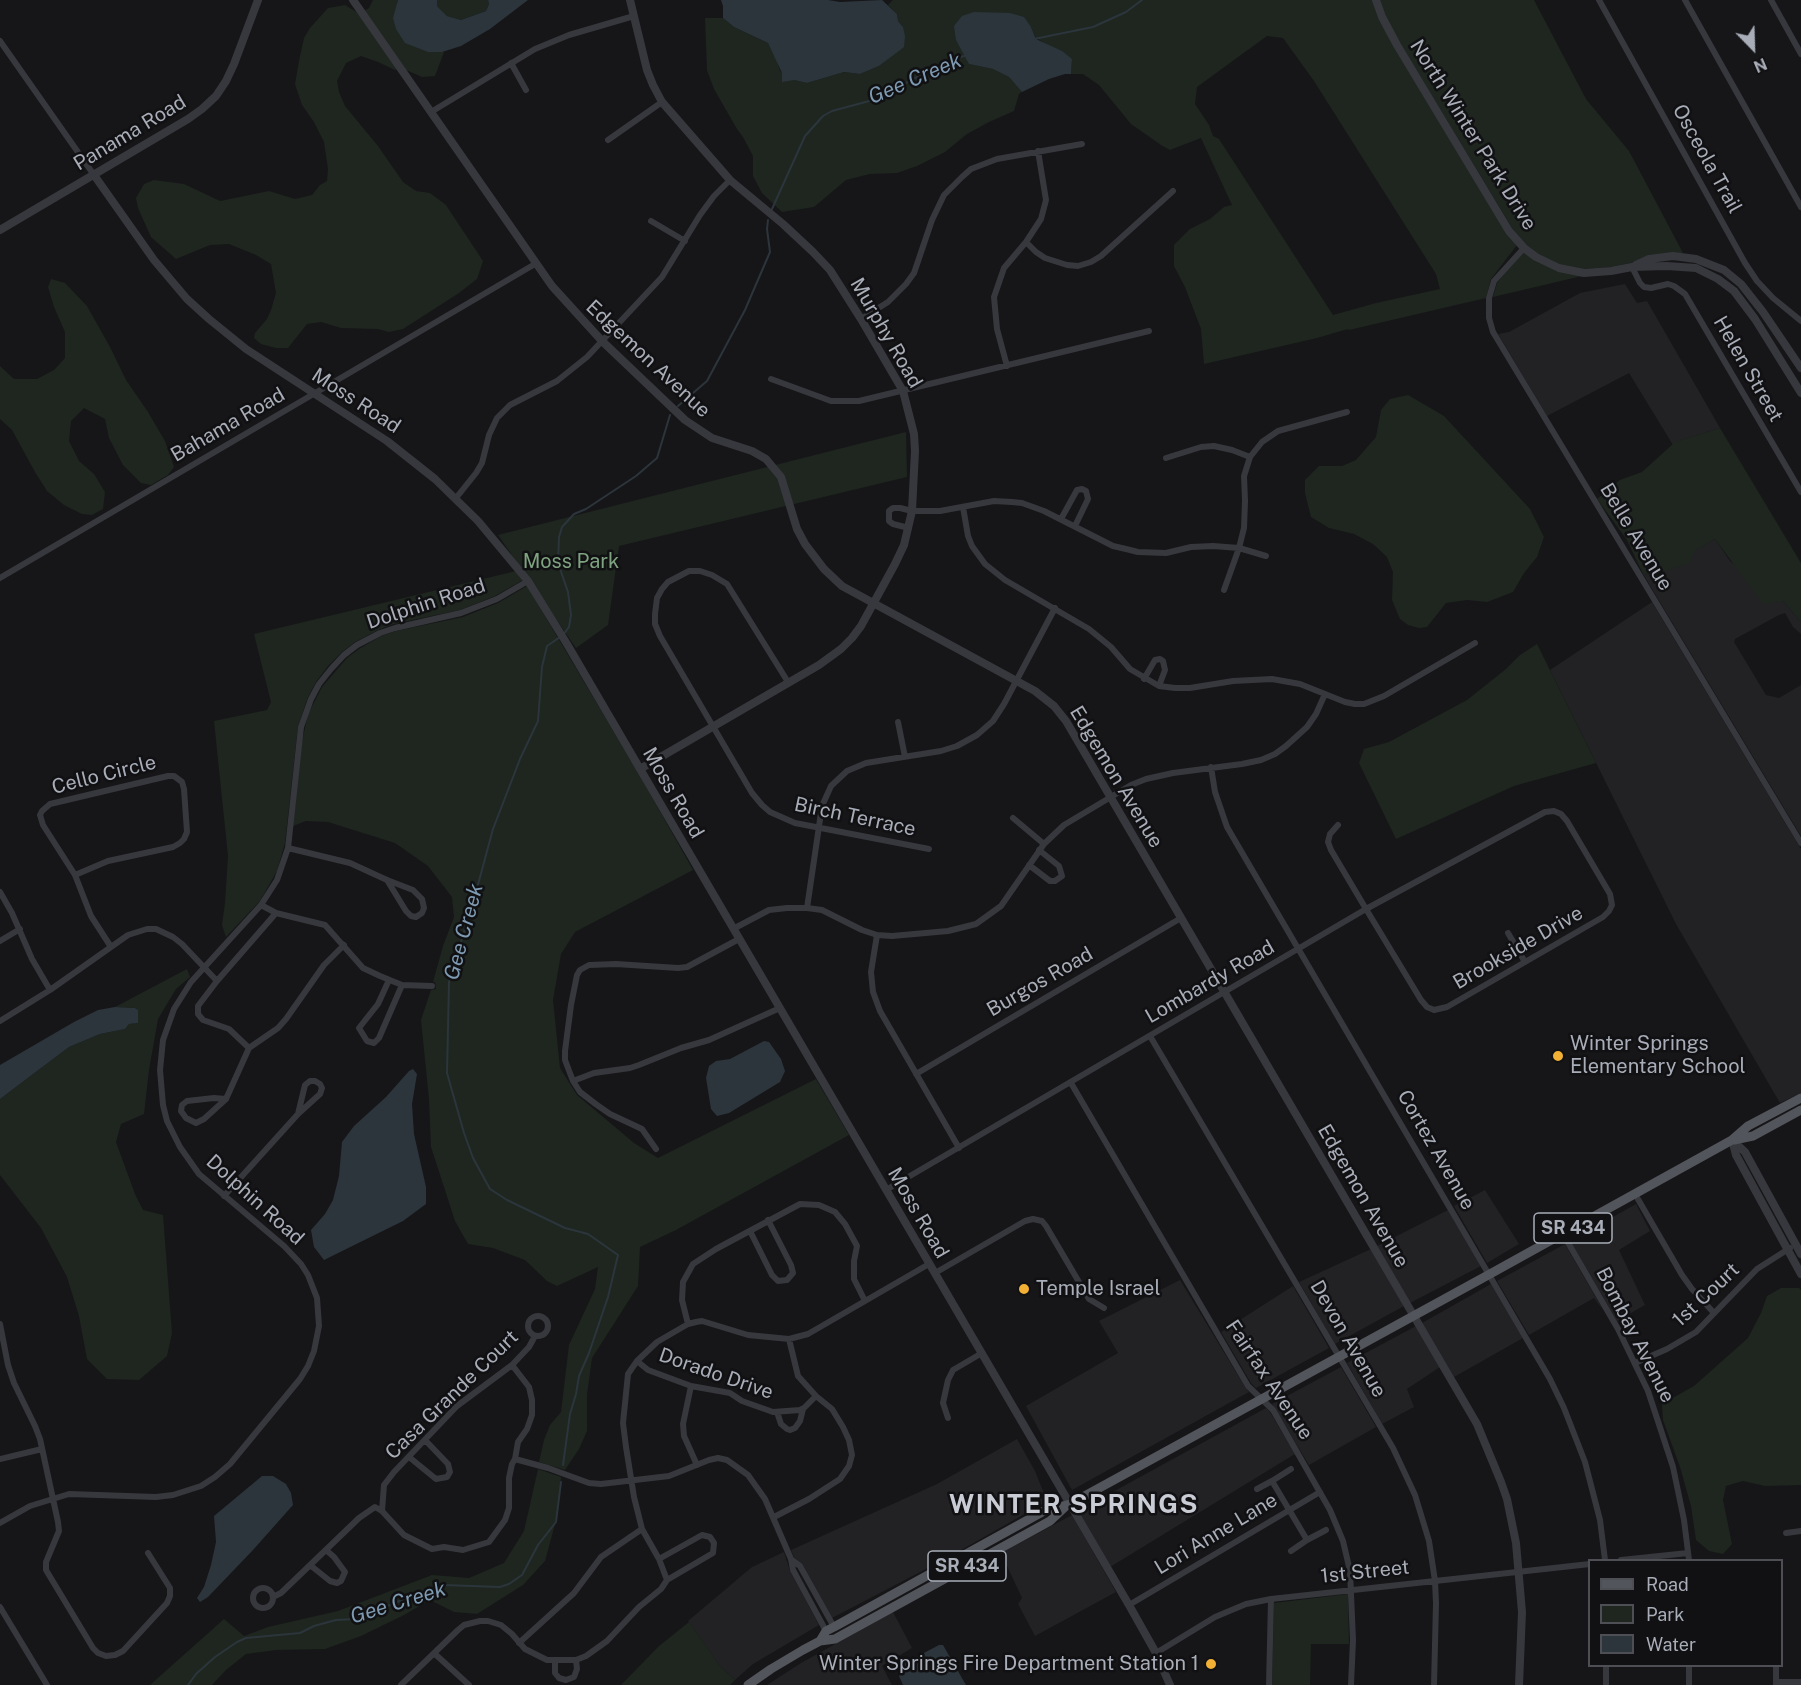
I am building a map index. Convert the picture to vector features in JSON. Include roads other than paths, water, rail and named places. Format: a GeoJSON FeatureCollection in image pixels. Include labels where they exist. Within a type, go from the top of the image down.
{"type":"FeatureCollection","features":[{"type":"Feature","properties":{"kind":"main road","name":"SR 434"},"geometry":{"type":"LineString","coordinates":[[748,1685],[787,1659],[820,1641],[835,1639],[1050,1521],[1070,1504],[1563,1234],[1732,1140],[1748,1126],[1801,1098]]}},
{"type":"Feature","properties":{"kind":"main road","name":"SR 434"},"geometry":{"type":"LineString","coordinates":[[1732,1140],[1753,1136],[1801,1110]]}},
{"type":"Feature","properties":{"kind":"main road","name":"SR 434"},"geometry":{"type":"LineString","coordinates":[[820,1641],[830,1629],[1044,1511],[1070,1504]]}},
{"type":"Feature","properties":{"kind":"main road"},"geometry":{"type":"LineString","coordinates":[[862,1624],[860,1621],[866,1609]]}},
{"type":"Feature","properties":{"kind":"street","name":"Panama Road"},"geometry":{"type":"LineString","coordinates":[[0,230],[188,119],[216,96],[234,64],[258,0]]}},
{"type":"Feature","properties":{"kind":"street","name":"Edgemon Avenue"},"geometry":{"type":"LineString","coordinates":[[353,0],[552,286],[602,341],[678,415],[712,438],[752,451],[766,459],[781,477],[797,529],[814,557],[842,586],[1017,681],[1045,698],[1066,721],[1477,1424],[1495,1464],[1512,1518],[1520,1572],[1522,1612],[1519,1685]]}},
{"type":"Feature","properties":{"kind":"street","name":"Murphy Road"},"geometry":{"type":"LineString","coordinates":[[630,0],[647,70],[663,102],[730,180],[813,252],[830,270],[903,391],[914,434],[912,511],[909,528],[895,564],[861,626],[841,649],[819,664],[640,769]]}},
{"type":"Feature","properties":{"kind":"street","name":"North Winter Park Drive"},"geometry":{"type":"LineString","coordinates":[[1376,0],[1382,17],[1402,54],[1509,231],[1524,248],[1558,268],[1584,273],[1632,267],[1667,266],[1696,268],[1718,279],[1734,291],[1755,319],[1801,393]]}},
{"type":"Feature","properties":{"kind":"street","name":"Osceola Trail"},"geometry":{"type":"LineString","coordinates":[[1599,0],[1745,263],[1757,281],[1773,298],[1801,321]]}},
{"type":"Feature","properties":{"kind":"street"},"geometry":{"type":"LineString","coordinates":[[1685,0],[1801,207]]}},
{"type":"Feature","properties":{"kind":"street"},"geometry":{"type":"LineString","coordinates":[[1771,0],[1801,54]]}},
{"type":"Feature","properties":{"kind":"street"},"geometry":{"type":"LineString","coordinates":[[431,112],[535,49],[569,35],[634,16]]}},
{"type":"Feature","properties":{"kind":"street","name":"Moss Road"},"geometry":{"type":"LineString","coordinates":[[0,41],[154,260],[187,299],[227,335],[402,452],[456,498],[499,544],[528,581],[1129,1605],[1156,1653],[1170,1685]]}},
{"type":"Feature","properties":{"kind":"street"},"geometry":{"type":"LineString","coordinates":[[511,63],[526,90]]}},
{"type":"Feature","properties":{"kind":"street"},"geometry":{"type":"LineString","coordinates":[[608,140],[663,102]]}},
{"type":"Feature","properties":{"kind":"street"},"geometry":{"type":"LineString","coordinates":[[861,319],[888,302],[906,284],[914,273],[932,220],[944,195],[971,169],[997,159],[1082,144]]}},
{"type":"Feature","properties":{"kind":"street"},"geometry":{"type":"LineString","coordinates":[[1007,366],[997,329],[994,297],[1004,268],[1026,242],[1041,219],[1046,200],[1038,151]]}},
{"type":"Feature","properties":{"kind":"street"},"geometry":{"type":"LineString","coordinates":[[456,498],[482,463],[489,435],[497,418],[510,405],[557,381],[587,357],[662,277],[700,215],[730,180]]}},
{"type":"Feature","properties":{"kind":"street"},"geometry":{"type":"LineString","coordinates":[[1026,242],[1045,258],[1067,265],[1078,266],[1091,262],[1101,256],[1173,191]]}},
{"type":"Feature","properties":{"kind":"street"},"geometry":{"type":"LineString","coordinates":[[651,221],[685,241]]}},
{"type":"Feature","properties":{"kind":"street","name":"Belle Avenue"},"geometry":{"type":"LineString","coordinates":[[1524,248],[1494,281],[1489,298],[1489,318],[1493,332],[1801,843]]}},
{"type":"Feature","properties":{"kind":"street","name":"North Winter Park Drive"},"geometry":{"type":"LineString","coordinates":[[1632,267],[1649,259],[1673,256],[1696,259],[1724,270],[1741,284],[1801,368]]}},
{"type":"Feature","properties":{"kind":"street","name":"Bahama Road"},"geometry":{"type":"LineString","coordinates":[[0,578],[536,264]]}},
{"type":"Feature","properties":{"kind":"street","name":"Helen Street"},"geometry":{"type":"LineString","coordinates":[[1632,267],[1644,287],[1668,284],[1685,294],[1801,492]]}},
{"type":"Feature","properties":{"kind":"street"},"geometry":{"type":"LineString","coordinates":[[771,379],[831,401],[859,401],[1149,331]]}},
{"type":"Feature","properties":{"kind":"street"},"geometry":{"type":"LineString","coordinates":[[1224,590],[1244,528],[1244,476],[1250,457],[1262,442],[1278,431],[1347,412]]}},
{"type":"Feature","properties":{"kind":"street"},"geometry":{"type":"LineString","coordinates":[[1166,458],[1201,447],[1214,446],[1250,457]]}},
{"type":"Feature","properties":{"kind":"street"},"geometry":{"type":"LineString","coordinates":[[1061,519],[1077,490],[1086,491],[1088,499],[1075,526]]}},
{"type":"Feature","properties":{"kind":"street"},"geometry":{"type":"LineString","coordinates":[[909,528],[889,521],[889,511],[893,508],[940,511],[994,501],[1012,502],[1030,506],[1061,519],[1113,546],[1138,552],[1166,552],[1213,546],[1239,548],[1266,555]]}},
{"type":"Feature","properties":{"kind":"street"},"geometry":{"type":"LineString","coordinates":[[963,507],[968,536],[985,564],[1005,580],[1097,635],[1130,669],[1159,686],[1190,688],[1233,681],[1272,679],[1300,684],[1354,704],[1372,702],[1475,643]]}},
{"type":"Feature","properties":{"kind":"street","name":"Birch Terrace"},"geometry":{"type":"LineString","coordinates":[[788,682],[727,584],[719,577],[700,571],[689,571],[668,582],[657,598],[656,624],[660,636],[752,794],[762,805],[770,812],[795,823],[929,849]]}},
{"type":"Feature","properties":{"kind":"street","name":"Dolphin Road"},"geometry":{"type":"LineString","coordinates":[[0,1523],[30,1506],[69,1494],[156,1497],[173,1495],[201,1486],[230,1464],[300,1379],[308,1366],[314,1351],[319,1326],[316,1298],[308,1275],[284,1246],[199,1174],[180,1148],[167,1121],[160,1086],[161,1053],[168,1023],[183,993],[203,967],[261,905],[277,880],[288,848],[301,727],[311,699],[330,669],[357,645],[380,633],[461,614],[497,599],[528,581]]}},
{"type":"Feature","properties":{"kind":"street"},"geometry":{"type":"LineString","coordinates":[[807,908],[818,828],[825,798],[831,786],[847,771],[866,763],[941,751],[968,741],[977,735],[993,721],[1055,608]]}},
{"type":"Feature","properties":{"kind":"street"},"geometry":{"type":"LineString","coordinates":[[1144,679],[1155,660],[1163,661],[1165,670],[1159,686]]}},
{"type":"Feature","properties":{"kind":"street"},"geometry":{"type":"LineString","coordinates":[[733,929],[768,910],[807,908],[822,910],[862,930],[892,936],[948,931],[976,924],[1000,906],[1039,850],[1064,825],[1131,785],[1146,779],[1173,772],[1261,760],[1286,746],[1307,727],[1325,694]]}},
{"type":"Feature","properties":{"kind":"street"},"geometry":{"type":"LineString","coordinates":[[898,722],[905,757]]}},
{"type":"Feature","properties":{"kind":"street","name":"Cortez Avenue"},"geometry":{"type":"LineString","coordinates":[[1211,767],[1215,792],[1227,827],[1550,1379],[1580,1446],[1600,1520],[1605,1559]]}},
{"type":"Feature","properties":{"kind":"street","name":"Cello Circle"},"geometry":{"type":"LineString","coordinates":[[75,875],[108,861],[173,847],[180,843],[187,832],[182,782],[174,776],[168,776],[50,804],[40,815],[43,825],[75,875],[91,916],[111,947]]}},
{"type":"Feature","properties":{"kind":"street","name":"Lombardy Road"},"geometry":{"type":"LineString","coordinates":[[886,1190],[1366,909],[1545,812],[1554,811]]}},
{"type":"Feature","properties":{"kind":"street","name":"Brookside Drive"},"geometry":{"type":"LineString","coordinates":[[1366,909],[1421,1000],[1427,1007],[1434,1010],[1447,1007],[1603,917],[1612,905],[1610,894],[1567,821],[1561,814],[1554,811]]}},
{"type":"Feature","properties":{"kind":"street"},"geometry":{"type":"LineString","coordinates":[[1013,818],[1044,844]]}},
{"type":"Feature","properties":{"kind":"street"},"geometry":{"type":"LineString","coordinates":[[1338,825],[1330,834],[1328,842],[1366,909]]}},
{"type":"Feature","properties":{"kind":"street"},"geometry":{"type":"LineString","coordinates":[[288,848],[351,863],[387,880],[404,885],[423,899],[422,913],[416,917],[411,916],[387,880]]}},
{"type":"Feature","properties":{"kind":"street"},"geometry":{"type":"LineString","coordinates":[[1029,865],[1050,881],[1055,881],[1062,876],[1059,866],[1039,850]]}},
{"type":"Feature","properties":{"kind":"street"},"geometry":{"type":"LineString","coordinates":[[0,892],[20,929],[32,959],[50,990]]}},
{"type":"Feature","properties":{"kind":"street"},"geometry":{"type":"LineString","coordinates":[[261,905],[276,913],[325,925],[363,968],[388,980],[402,985],[432,986]]}},
{"type":"Feature","properties":{"kind":"street"},"geometry":{"type":"LineString","coordinates":[[249,1048],[229,1029],[203,1020],[198,1014],[198,1006],[276,913]]}},
{"type":"Feature","properties":{"kind":"street","name":"Burgos Road"},"geometry":{"type":"LineString","coordinates":[[916,1074],[1181,918]]}},
{"type":"Feature","properties":{"kind":"street"},"geometry":{"type":"LineString","coordinates":[[0,940],[20,929]]}},
{"type":"Feature","properties":{"kind":"street"},"geometry":{"type":"LineString","coordinates":[[0,1021],[137,931],[156,929],[172,937],[182,944],[217,981]]}},
{"type":"Feature","properties":{"kind":"street"},"geometry":{"type":"LineString","coordinates":[[1508,933],[1526,962]]}},
{"type":"Feature","properties":{"kind":"street"},"geometry":{"type":"LineString","coordinates":[[877,934],[871,972],[873,992],[880,1011],[959,1148]]}},
{"type":"Feature","properties":{"kind":"street"},"geometry":{"type":"LineString","coordinates":[[656,1149],[642,1129],[610,1114],[597,1105],[580,1092],[573,1081],[565,1060],[565,1051],[574,984],[580,970],[589,965],[687,967],[739,939]]}},
{"type":"Feature","properties":{"kind":"street"},"geometry":{"type":"LineString","coordinates":[[226,1099],[188,1101],[182,1105],[181,1111],[186,1118],[196,1123],[226,1099],[249,1048],[278,1028],[324,965],[344,945]]}},
{"type":"Feature","properties":{"kind":"street"},"geometry":{"type":"LineString","coordinates":[[388,980],[378,1004],[359,1028],[367,1041],[374,1043],[379,1038],[402,985]]}},
{"type":"Feature","properties":{"kind":"street"},"geometry":{"type":"LineString","coordinates":[[573,1081],[594,1074],[639,1065],[681,1048],[709,1040],[780,1008]]}},
{"type":"Feature","properties":{"kind":"street","name":"Devon Avenue"},"geometry":{"type":"LineString","coordinates":[[1150,1036],[1393,1448],[1415,1495],[1429,1541],[1435,1581],[1434,1685]]}},
{"type":"Feature","properties":{"kind":"street"},"geometry":{"type":"LineString","coordinates":[[224,1196],[298,1114],[320,1094],[322,1088],[320,1084],[309,1081],[305,1085],[298,1114]]}},
{"type":"Feature","properties":{"kind":"street","name":"Fairfax Avenue"},"geometry":{"type":"LineString","coordinates":[[1071,1083],[1248,1386],[1273,1410],[1330,1510],[1343,1541],[1350,1571],[1353,1640],[1351,1685]]}},
{"type":"Feature","properties":{"kind":"street"},"geometry":{"type":"LineString","coordinates":[[1732,1140],[1745,1152],[1801,1254]]}},
{"type":"Feature","properties":{"kind":"street"},"geometry":{"type":"LineString","coordinates":[[1732,1140],[1736,1155],[1801,1274]]}},
{"type":"Feature","properties":{"kind":"street"},"geometry":{"type":"LineString","coordinates":[[1635,1194],[1682,1275],[1714,1313]]}},
{"type":"Feature","properties":{"kind":"street"},"geometry":{"type":"LineString","coordinates":[[688,1324],[682,1300],[683,1282],[693,1264],[717,1248],[800,1204],[819,1205],[835,1212],[845,1224],[857,1246],[854,1279],[865,1301]]}},
{"type":"Feature","properties":{"kind":"street"},"geometry":{"type":"LineString","coordinates":[[935,1274],[1025,1221],[1033,1219],[1042,1221],[1089,1299],[1104,1308]]}},
{"type":"Feature","properties":{"kind":"street"},"geometry":{"type":"LineString","coordinates":[[750,1231],[772,1275],[778,1281],[787,1280],[792,1273],[791,1265],[768,1220]]}},
{"type":"Feature","properties":{"kind":"street","name":"Bombay Avenue"},"geometry":{"type":"LineString","coordinates":[[1563,1234],[1618,1329],[1652,1401],[1673,1467],[1684,1520],[1688,1557]]}},
{"type":"Feature","properties":{"kind":"street","name":"1st Court"},"geometry":{"type":"LineString","coordinates":[[1635,1363],[1696,1332],[1757,1269],[1796,1245]]}},
{"type":"Feature","properties":{"kind":"street"},"geometry":{"type":"LineString","coordinates":[[667,1580],[659,1559],[642,1529],[625,1435],[623,1415],[628,1374],[637,1361],[657,1342],[688,1324],[702,1321],[748,1335],[789,1339],[808,1334],[929,1264]]}},
{"type":"Feature","properties":{"kind":"street"},"geometry":{"type":"LineString","coordinates":[[0,1324],[14,1383],[35,1426],[42,1449],[59,1531],[46,1562],[46,1570],[98,1653],[115,1655],[123,1651],[167,1603],[170,1588],[148,1553]]}},
{"type":"Feature","properties":{"kind":"street","name":"Casa Grande Court"},"geometry":{"type":"LineString","coordinates":[[382,1511],[384,1485],[457,1406],[512,1365],[536,1336]]}},
{"type":"Feature","properties":{"kind":"street"},"geometry":{"type":"LineString","coordinates":[[774,1517],[820,1493],[840,1479],[849,1466],[852,1455],[849,1440],[832,1409],[798,1377],[789,1339]]}},
{"type":"Feature","properties":{"kind":"street"},"geometry":{"type":"LineString","coordinates":[[948,1418],[943,1403],[948,1380],[953,1370],[982,1353]]}},
{"type":"Feature","properties":{"kind":"street","name":"Dorado Drive"},"geometry":{"type":"LineString","coordinates":[[637,1361],[648,1370],[691,1386],[730,1393],[742,1401],[773,1412],[803,1409]]}},
{"type":"Feature","properties":{"kind":"street"},"geometry":{"type":"LineString","coordinates":[[0,1367],[8,1365]]}},
{"type":"Feature","properties":{"kind":"street"},"geometry":{"type":"LineString","coordinates":[[273,1597],[281,1593],[366,1512],[375,1508],[382,1511],[404,1535],[432,1549],[444,1547],[463,1550],[489,1542],[505,1520],[509,1508],[512,1464],[518,1442],[528,1429],[532,1415],[529,1387],[512,1365]]}},
{"type":"Feature","properties":{"kind":"street"},"geometry":{"type":"LineString","coordinates":[[691,1386],[684,1418],[684,1436],[697,1465]]}},
{"type":"Feature","properties":{"kind":"street"},"geometry":{"type":"LineString","coordinates":[[777,1412],[781,1424],[790,1430],[795,1428],[800,1421],[803,1409],[816,1396]]}},
{"type":"Feature","properties":{"kind":"street"},"geometry":{"type":"LineString","coordinates":[[409,1457],[436,1479],[447,1477],[450,1472],[448,1464],[425,1440]]}},
{"type":"Feature","properties":{"kind":"street"},"geometry":{"type":"LineString","coordinates":[[0,1459],[42,1449]]}},
{"type":"Feature","properties":{"kind":"street"},"geometry":{"type":"LineString","coordinates":[[515,1459],[589,1483],[601,1484],[669,1476],[718,1458],[727,1460],[748,1476],[765,1499],[791,1559],[800,1566],[830,1629]]}},
{"type":"Feature","properties":{"kind":"street"},"geometry":{"type":"LineString","coordinates":[[1257,1489],[1291,1469]]}},
{"type":"Feature","properties":{"kind":"street"},"geometry":{"type":"LineString","coordinates":[[1272,1481],[1307,1540]]}},
{"type":"Feature","properties":{"kind":"street","name":"Lori Anne Lane"},"geometry":{"type":"LineString","coordinates":[[1129,1605],[1320,1492]]}},
{"type":"Feature","properties":{"kind":"street"},"geometry":{"type":"LineString","coordinates":[[519,1643],[574,1593],[600,1557],[642,1529]]}},
{"type":"Feature","properties":{"kind":"street"},"geometry":{"type":"LineString","coordinates":[[1291,1551],[1326,1530]]}},
{"type":"Feature","properties":{"kind":"street"},"geometry":{"type":"LineString","coordinates":[[1786,1533],[1801,1531]]}},
{"type":"Feature","properties":{"kind":"street"},"geometry":{"type":"LineString","coordinates":[[401,1685],[464,1625],[480,1621],[501,1625],[533,1654],[547,1660],[576,1660],[586,1656],[607,1641],[639,1607],[661,1589],[667,1580],[713,1553],[714,1543],[710,1537],[702,1536],[659,1559]]}},
{"type":"Feature","properties":{"kind":"street"},"geometry":{"type":"LineString","coordinates":[[310,1565],[330,1581],[337,1583],[341,1581],[345,1572],[326,1550]]}},
{"type":"Feature","properties":{"kind":"street"},"geometry":{"type":"LineString","coordinates":[[1643,1559],[1688,1557]]}},
{"type":"Feature","properties":{"kind":"street","name":"1st Street"},"geometry":{"type":"LineString","coordinates":[[1156,1653],[1215,1617],[1246,1604],[1271,1599],[1588,1564]]}},
{"type":"Feature","properties":{"kind":"street"},"geometry":{"type":"LineString","coordinates":[[1269,1685],[1271,1599]]}},
{"type":"Feature","properties":{"kind":"street"},"geometry":{"type":"LineString","coordinates":[[0,1606],[47,1685]]}},
{"type":"Feature","properties":{"kind":"street"},"geometry":{"type":"LineString","coordinates":[[435,1654],[470,1685]]}},
{"type":"Feature","properties":{"kind":"street"},"geometry":{"type":"LineString","coordinates":[[555,1661],[555,1673],[559,1678],[566,1680],[574,1677],[577,1669],[576,1660]]}},
{"type":"Feature","properties":{"kind":"street"},"geometry":{"type":"LineString","coordinates":[[1606,1667],[1606,1685]]}},
{"type":"Feature","properties":{"kind":"street"},"geometry":{"type":"LineString","coordinates":[[1689,1667],[1689,1685]]}},
{"type":"Feature","properties":{"kind":"street"},"geometry":{"type":"LineString","coordinates":[[1776,1667],[1776,1684],[1801,1682]]}},
{"type":"Feature","properties":{"kind":"water"},"geometry":{"type":"Polygon","coordinates":[[[398,0],[437,0],[437,6],[447,16],[461,20],[486,11],[488,0],[528,0],[490,29],[461,46],[442,52],[428,52],[405,43],[396,29],[393,18],[398,0]]]}},
{"type":"Feature","properties":{"kind":"water"},"geometry":{"type":"Polygon","coordinates":[[[721,0],[840,2],[882,0],[897,14],[905,36],[904,47],[879,66],[860,74],[844,72],[807,83],[794,80],[782,82],[782,73],[768,43],[734,27],[723,18],[721,0]]]}},
{"type":"Feature","properties":{"kind":"water"},"geometry":{"type":"Polygon","coordinates":[[[974,12],[1010,13],[1024,17],[1036,39],[1062,51],[1072,59],[1071,74],[1049,79],[1022,92],[1009,77],[993,69],[969,64],[956,40],[954,26],[962,16],[974,12]]]}},
{"type":"Feature","properties":{"kind":"water"},"geometry":{"type":"Polygon","coordinates":[[[115,1007],[138,1010],[138,1023],[129,1024],[125,1029],[100,1034],[69,1047],[0,1099],[0,1065],[74,1022],[98,1010],[115,1007]]]}},
{"type":"Feature","properties":{"kind":"water"},"geometry":{"type":"Polygon","coordinates":[[[764,1041],[769,1042],[781,1059],[785,1071],[780,1082],[729,1113],[717,1116],[711,1109],[706,1078],[709,1066],[716,1061],[730,1059],[764,1041]]]}},
{"type":"Feature","properties":{"kind":"water"},"geometry":{"type":"Polygon","coordinates":[[[413,1069],[417,1074],[412,1104],[414,1134],[426,1187],[426,1204],[403,1221],[324,1260],[314,1247],[311,1230],[325,1214],[333,1200],[339,1176],[342,1142],[354,1126],[413,1069]]]}},
{"type":"Feature","properties":{"kind":"water"},"geometry":{"type":"Polygon","coordinates":[[[262,1476],[273,1476],[286,1484],[291,1493],[293,1505],[208,1597],[200,1602],[197,1598],[204,1587],[216,1542],[214,1516],[262,1476]]]}},
{"type":"Feature","properties":{"kind":"water"},"geometry":{"type":"Polygon","coordinates":[[[943,1645],[966,1685],[903,1685],[899,1676],[899,1666],[943,1645]]]}},
{"type":"Feature","properties":{"kind":"waterway","name":"Gee Creek"},"geometry":{"type":"LineString","coordinates":[[1034,39],[1093,27],[1126,12],[1142,0]]}},
{"type":"Feature","properties":{"kind":"waterway","name":"Gee Creek"},"geometry":{"type":"LineString","coordinates":[[772,209],[805,136],[823,116],[832,111],[873,100],[948,61],[967,55]]}},
{"type":"Feature","properties":{"kind":"waterway","name":"Gee Creek"},"geometry":{"type":"LineString","coordinates":[[678,406],[707,381],[745,310],[770,252],[768,220]]}},
{"type":"Feature","properties":{"kind":"waterway","name":"Gee Creek"},"geometry":{"type":"LineString","coordinates":[[563,1465],[570,1414],[579,1376],[608,1297],[618,1255],[588,1234],[565,1228],[507,1200],[490,1189],[473,1158],[447,1073],[449,982],[493,829],[520,759],[538,721],[542,667],[547,646],[563,635],[569,627],[571,615],[568,592],[558,563],[559,537],[562,527],[574,514],[586,509],[636,476],[657,458],[670,415]]}},
{"type":"Feature","properties":{"kind":"waterway","name":"Gee Creek"},"geometry":{"type":"LineString","coordinates":[[188,1685],[196,1674],[215,1657],[246,1638],[300,1633],[314,1626],[336,1620],[356,1619],[443,1585],[500,1587],[509,1584],[522,1575],[538,1545],[556,1522],[561,1482]]}},
{"type":"Feature","properties":{"kind":"place","name":"Winter Springs Elementary School"},"geometry":{"type":"Point","coordinates":[1558,1056]}},
{"type":"Feature","properties":{"kind":"place","name":"Temple Israel"},"geometry":{"type":"Point","coordinates":[1024,1289]}},
{"type":"Feature","properties":{"kind":"place","name":"Winter Springs Fire Department Station 1"},"geometry":{"type":"Point","coordinates":[1211,1664]}},
{"type":"Feature","properties":{"kind":"district","name":"WINTER SPRINGS"},"geometry":{"type":"Point","coordinates":[1074,1505]}},
{"type":"Feature","properties":{"kind":"park label","name":"Moss Park"},"geometry":{"type":"Point","coordinates":[571,562]}}]}
